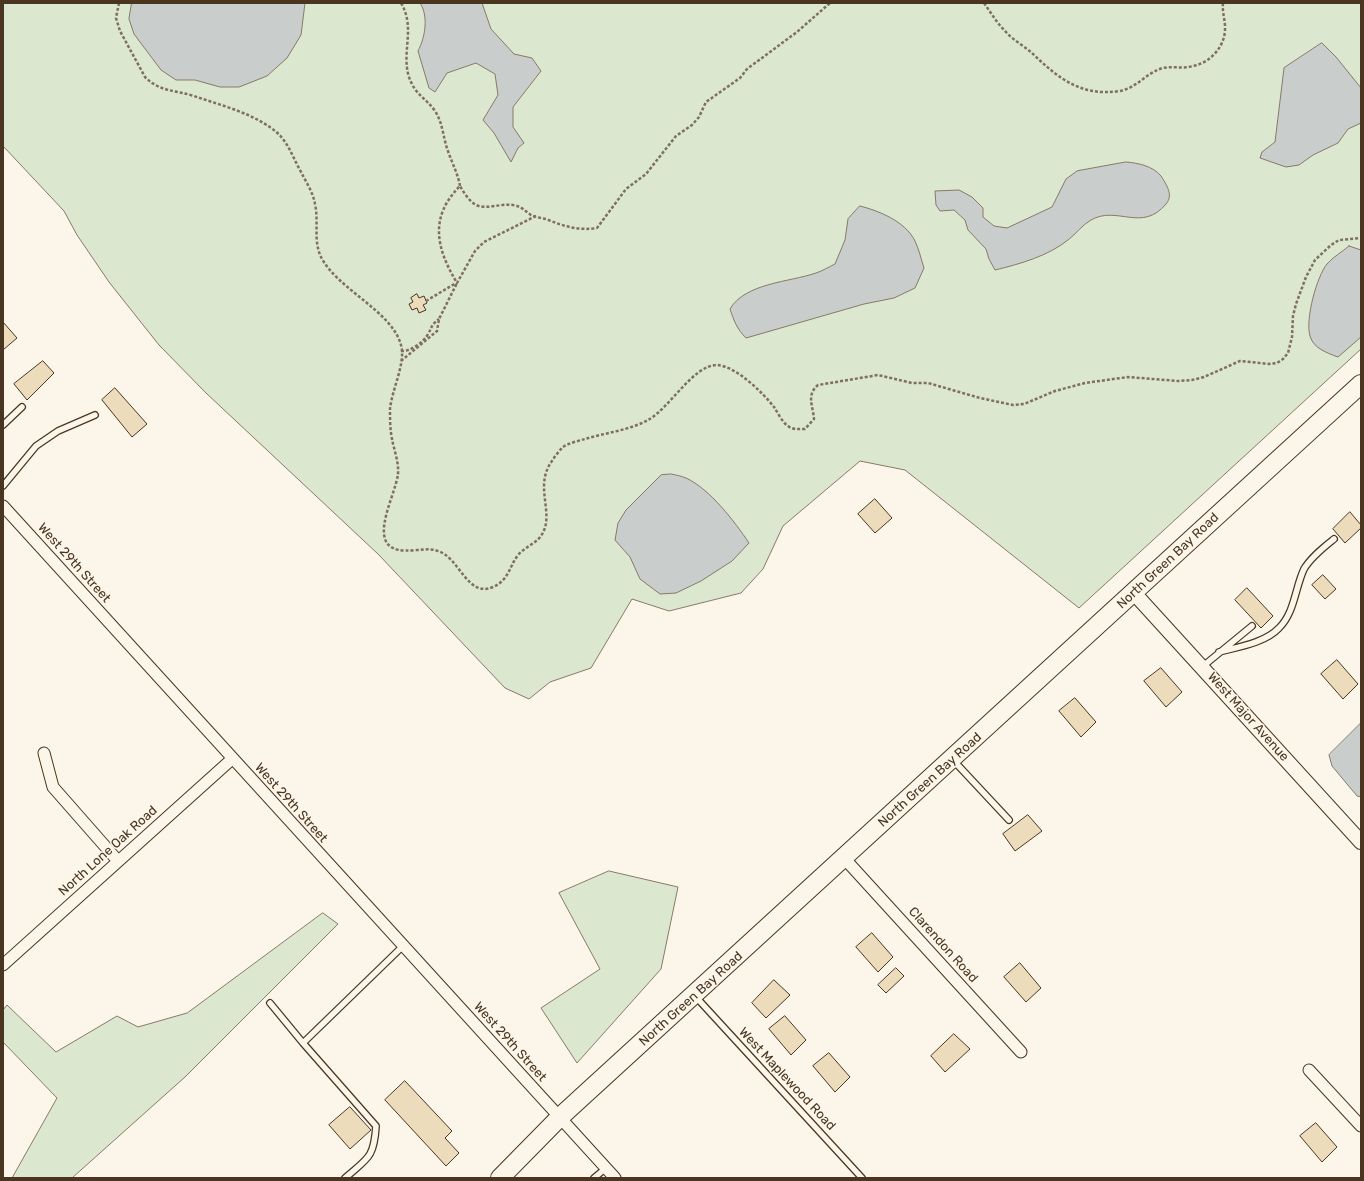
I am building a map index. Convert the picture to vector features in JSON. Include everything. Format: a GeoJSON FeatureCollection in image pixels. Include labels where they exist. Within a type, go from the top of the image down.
{"type":"FeatureCollection","features":[{"type":"Feature","properties":{"kind":"main road","name":"North Green Bay Road"},"geometry":{"type":"LineString","coordinates":[[500,1178],[560,1117],[695,996],[844,858],[953,760],[1361,384]]}},
{"type":"Feature","properties":{"kind":"street","name":"West 29th Street"},"geometry":{"type":"LineString","coordinates":[[3,506],[615,1178]]}},
{"type":"Feature","properties":{"kind":"street","name":"West Major Avenue"},"geometry":{"type":"LineString","coordinates":[[1134,593],[1361,842]]}},
{"type":"Feature","properties":{"kind":"street"},"geometry":{"type":"LineString","coordinates":[[44,753],[53,787],[118,861]]}},
{"type":"Feature","properties":{"kind":"street","name":"North Lone Oak Road"},"geometry":{"type":"LineString","coordinates":[[3,965],[232,759]]}},
{"type":"Feature","properties":{"kind":"street","name":"Clarendon Road"},"geometry":{"type":"LineString","coordinates":[[844,858],[1021,1052]]}},
{"type":"Feature","properties":{"kind":"street"},"geometry":{"type":"LineString","coordinates":[[1309,1070],[1361,1126]]}},
{"type":"Feature","properties":{"kind":"lane"},"geometry":{"type":"LineString","coordinates":[[3,424],[22,407]]}},
{"type":"Feature","properties":{"kind":"lane"},"geometry":{"type":"LineString","coordinates":[[3,486],[36,446],[58,431],[95,415]]}},
{"type":"Feature","properties":{"kind":"lane"},"geometry":{"type":"LineString","coordinates":[[1219,652],[1270,635],[1280,628],[1294,602],[1305,569],[1318,552],[1334,539]]}},
{"type":"Feature","properties":{"kind":"lane"},"geometry":{"type":"LineString","coordinates":[[1201,667],[1252,626]]}},
{"type":"Feature","properties":{"kind":"lane"},"geometry":{"type":"LineString","coordinates":[[953,760],[1010,820]]}},
{"type":"Feature","properties":{"kind":"lane"},"geometry":{"type":"LineString","coordinates":[[303,1043],[404,946]]}},
{"type":"Feature","properties":{"kind":"lane","name":"West Maplewood Road"},"geometry":{"type":"LineString","coordinates":[[695,996],[862,1178]]}},
{"type":"Feature","properties":{"kind":"lane"},"geometry":{"type":"LineString","coordinates":[[270,1003],[376,1126],[375,1140],[370,1156],[345,1178]]}},
{"type":"Feature","properties":{"kind":"lane"},"geometry":{"type":"LineString","coordinates":[[594,1178],[606,1168]]}},
{"type":"Feature","properties":{"kind":"path"},"geometry":{"type":"LineString","coordinates":[[119,3],[116,18],[120,31],[145,77],[151,83],[164,90],[191,95],[250,116],[275,130],[282,137],[312,194],[315,204],[317,244],[323,261],[338,278],[389,324],[401,345],[401,361],[394,386],[390,419],[398,474],[382,528],[385,538],[391,546],[401,551],[430,549],[441,552],[454,562],[473,586],[482,589],[489,588],[502,582],[508,577],[520,553],[541,536],[546,516],[543,479],[549,465],[563,447],[577,441],[648,420],[666,406],[695,376],[708,367],[719,365],[736,373],[761,393],[786,425],[792,429],[805,428],[814,419],[810,397],[818,385],[871,375],[886,376],[912,384],[928,383],[1013,406],[1024,404],[1055,391],[1085,383],[1128,377],[1178,381],[1192,380],[1204,377],[1240,362],[1268,364],[1277,363],[1283,359],[1288,353],[1292,337],[1293,316],[1296,304],[1306,277],[1315,260],[1331,245],[1339,240],[1361,238]]}},
{"type":"Feature","properties":{"kind":"path"},"geometry":{"type":"LineString","coordinates":[[401,3],[407,14],[408,75],[416,92],[435,110],[439,118],[447,150],[460,186],[467,197],[475,205],[512,205],[526,210],[530,214],[579,229],[597,228],[626,189],[646,174],[676,136],[699,117],[706,102],[740,78],[747,69],[791,37],[830,3]]}},
{"type":"Feature","properties":{"kind":"path"},"geometry":{"type":"LineString","coordinates":[[984,3],[1007,34],[1019,42],[1059,78],[1072,85],[1086,89],[1120,91],[1132,87],[1162,68],[1193,66],[1212,57],[1218,50],[1223,38],[1225,27],[1223,3]]}},
{"type":"Feature","properties":{"kind":"path"},"geometry":{"type":"LineString","coordinates":[[457,283],[441,251],[439,230],[441,214],[445,203],[460,186]]}},
{"type":"Feature","properties":{"kind":"path"},"geometry":{"type":"LineString","coordinates":[[401,361],[437,331],[439,318],[475,251],[484,242],[536,216]]}},
{"type":"Feature","properties":{"kind":"path"},"geometry":{"type":"LineString","coordinates":[[426,301],[457,283]]}},
{"type":"Feature","properties":{"kind":"path"},"geometry":{"type":"LineString","coordinates":[[402,351],[411,350],[423,340],[429,334],[430,326],[439,318]]}},
{"type":"Feature","properties":{"kind":"green space"},"geometry":{"type":"Polygon","coordinates":[[[3,3],[1361,3],[1361,349],[1079,608],[905,470],[860,461],[783,526],[763,569],[741,593],[669,611],[632,599],[591,668],[550,682],[529,699],[505,688],[378,554],[206,393],[159,345],[109,282],[77,235],[64,211],[3,146],[3,3]]]}},
{"type":"Feature","properties":{"kind":"green space"},"geometry":{"type":"Polygon","coordinates":[[[609,871],[678,887],[661,969],[577,1063],[541,1008],[600,969],[559,893],[609,871]]]}},
{"type":"Feature","properties":{"kind":"green space"},"geometry":{"type":"Polygon","coordinates":[[[323,913],[338,924],[185,1077],[72,1178],[12,1178],[57,1098],[3,1042],[3,1010],[7,1005],[56,1052],[117,1016],[138,1027],[187,1013],[323,913]]]}},
{"type":"Feature","properties":{"kind":"shaded area"},"geometry":{"type":"Polygon","coordinates":[[[132,3],[305,3],[301,35],[287,58],[267,76],[239,87],[220,87],[195,80],[176,80],[161,70],[134,34],[129,19],[132,3]]]}},
{"type":"Feature","properties":{"kind":"shaded area"},"geometry":{"type":"Polygon","coordinates":[[[420,3],[482,3],[491,29],[514,54],[532,58],[541,71],[513,107],[513,127],[524,143],[518,148],[511,162],[494,133],[483,120],[498,95],[495,74],[476,63],[447,73],[435,92],[429,88],[418,51],[423,40],[425,27],[423,8],[420,3]]]}},
{"type":"Feature","properties":{"kind":"shaded area"},"geometry":{"type":"Polygon","coordinates":[[[1322,43],[1336,57],[1361,88],[1361,123],[1348,129],[1338,143],[1313,155],[1299,165],[1286,167],[1260,158],[1262,152],[1275,142],[1284,68],[1322,43]]]}},
{"type":"Feature","properties":{"kind":"shaded area"},"geometry":{"type":"Polygon","coordinates":[[[1126,162],[1150,167],[1163,179],[1167,186],[1169,197],[1166,204],[1157,212],[1148,217],[1139,218],[1110,215],[1101,216],[1088,222],[1068,240],[1052,251],[1024,262],[995,270],[986,249],[968,230],[965,220],[954,210],[940,211],[936,205],[935,191],[959,190],[972,197],[983,208],[983,217],[994,226],[1007,228],[1052,207],[1066,179],[1077,171],[1126,162]]]}},
{"type":"Feature","properties":{"kind":"shaded area"},"geometry":{"type":"Polygon","coordinates":[[[860,206],[891,218],[898,222],[911,234],[915,241],[924,268],[915,288],[894,298],[864,304],[746,338],[736,325],[730,309],[737,300],[757,289],[816,273],[835,264],[845,240],[848,219],[860,206]]]}},
{"type":"Feature","properties":{"kind":"shaded area"},"geometry":{"type":"Polygon","coordinates":[[[1349,246],[1361,250],[1361,337],[1338,357],[1321,350],[1314,344],[1310,336],[1309,319],[1313,298],[1323,270],[1329,261],[1349,246]]]}},
{"type":"Feature","properties":{"kind":"shaded area"},"geometry":{"type":"Polygon","coordinates":[[[671,474],[686,478],[704,490],[729,516],[749,543],[732,561],[701,581],[676,593],[660,594],[640,579],[630,557],[615,540],[618,523],[626,510],[661,475],[671,474]]]}},
{"type":"Feature","properties":{"kind":"shaded area"},"geometry":{"type":"Polygon","coordinates":[[[1361,723],[1361,797],[1357,796],[1332,766],[1329,755],[1361,723]]]}},
{"type":"Feature","properties":{"kind":"building"},"geometry":{"type":"Polygon","coordinates":[[[417,294],[419,298],[424,296],[427,303],[423,305],[426,310],[419,313],[417,308],[412,310],[409,304],[413,302],[411,298],[417,294]]]}},
{"type":"Feature","properties":{"kind":"building"},"geometry":{"type":"Polygon","coordinates":[[[3,322],[17,338],[3,350],[3,322]]]}},
{"type":"Feature","properties":{"kind":"building"},"geometry":{"type":"Polygon","coordinates":[[[43,361],[54,373],[27,400],[14,384],[43,361]]]}},
{"type":"Feature","properties":{"kind":"building"},"geometry":{"type":"Polygon","coordinates":[[[115,388],[147,424],[132,437],[102,400],[115,388]]]}},
{"type":"Feature","properties":{"kind":"building"},"geometry":{"type":"Polygon","coordinates":[[[875,499],[892,518],[875,533],[858,514],[875,499]]]}},
{"type":"Feature","properties":{"kind":"building"},"geometry":{"type":"Polygon","coordinates":[[[1350,512],[1361,525],[1361,528],[1345,543],[1333,529],[1350,512]]]}},
{"type":"Feature","properties":{"kind":"building"},"geometry":{"type":"Polygon","coordinates":[[[1323,575],[1336,589],[1325,599],[1312,585],[1323,575]]]}},
{"type":"Feature","properties":{"kind":"building"},"geometry":{"type":"Polygon","coordinates":[[[1247,588],[1273,616],[1261,628],[1235,600],[1247,588]]]}},
{"type":"Feature","properties":{"kind":"building"},"geometry":{"type":"Polygon","coordinates":[[[1337,660],[1358,684],[1343,699],[1321,674],[1337,660]]]}},
{"type":"Feature","properties":{"kind":"building"},"geometry":{"type":"Polygon","coordinates":[[[1161,668],[1182,692],[1166,707],[1144,681],[1161,668]]]}},
{"type":"Feature","properties":{"kind":"building"},"geometry":{"type":"Polygon","coordinates":[[[1075,698],[1096,722],[1081,737],[1059,711],[1075,698]]]}},
{"type":"Feature","properties":{"kind":"building"},"geometry":{"type":"Polygon","coordinates":[[[1028,815],[1042,831],[1015,851],[1003,834],[1028,815]]]}},
{"type":"Feature","properties":{"kind":"building"},"geometry":{"type":"Polygon","coordinates":[[[872,933],[893,957],[878,972],[856,947],[872,933]]]}},
{"type":"Feature","properties":{"kind":"building"},"geometry":{"type":"Polygon","coordinates":[[[1020,963],[1041,988],[1026,1002],[1004,977],[1020,963]]]}},
{"type":"Feature","properties":{"kind":"building"},"geometry":{"type":"Polygon","coordinates":[[[896,968],[904,976],[886,993],[878,985],[896,968]]]}},
{"type":"Feature","properties":{"kind":"building"},"geometry":{"type":"Polygon","coordinates":[[[774,980],[790,995],[766,1018],[752,1003],[774,980]]]}},
{"type":"Feature","properties":{"kind":"building"},"geometry":{"type":"Polygon","coordinates":[[[785,1016],[806,1040],[791,1055],[769,1029],[785,1016]]]}},
{"type":"Feature","properties":{"kind":"building"},"geometry":{"type":"Polygon","coordinates":[[[954,1034],[970,1049],[945,1072],[931,1056],[954,1034]]]}},
{"type":"Feature","properties":{"kind":"building"},"geometry":{"type":"Polygon","coordinates":[[[829,1053],[850,1077],[835,1092],[813,1066],[829,1053]]]}},
{"type":"Feature","properties":{"kind":"building"},"geometry":{"type":"Polygon","coordinates":[[[405,1081],[452,1131],[445,1138],[459,1153],[446,1166],[385,1100],[405,1081]]]}},
{"type":"Feature","properties":{"kind":"building"},"geometry":{"type":"Polygon","coordinates":[[[350,1107],[371,1130],[350,1149],[329,1125],[350,1107]]]}},
{"type":"Feature","properties":{"kind":"building"},"geometry":{"type":"Polygon","coordinates":[[[1316,1123],[1337,1147],[1322,1162],[1300,1136],[1316,1123]]]}}]}
